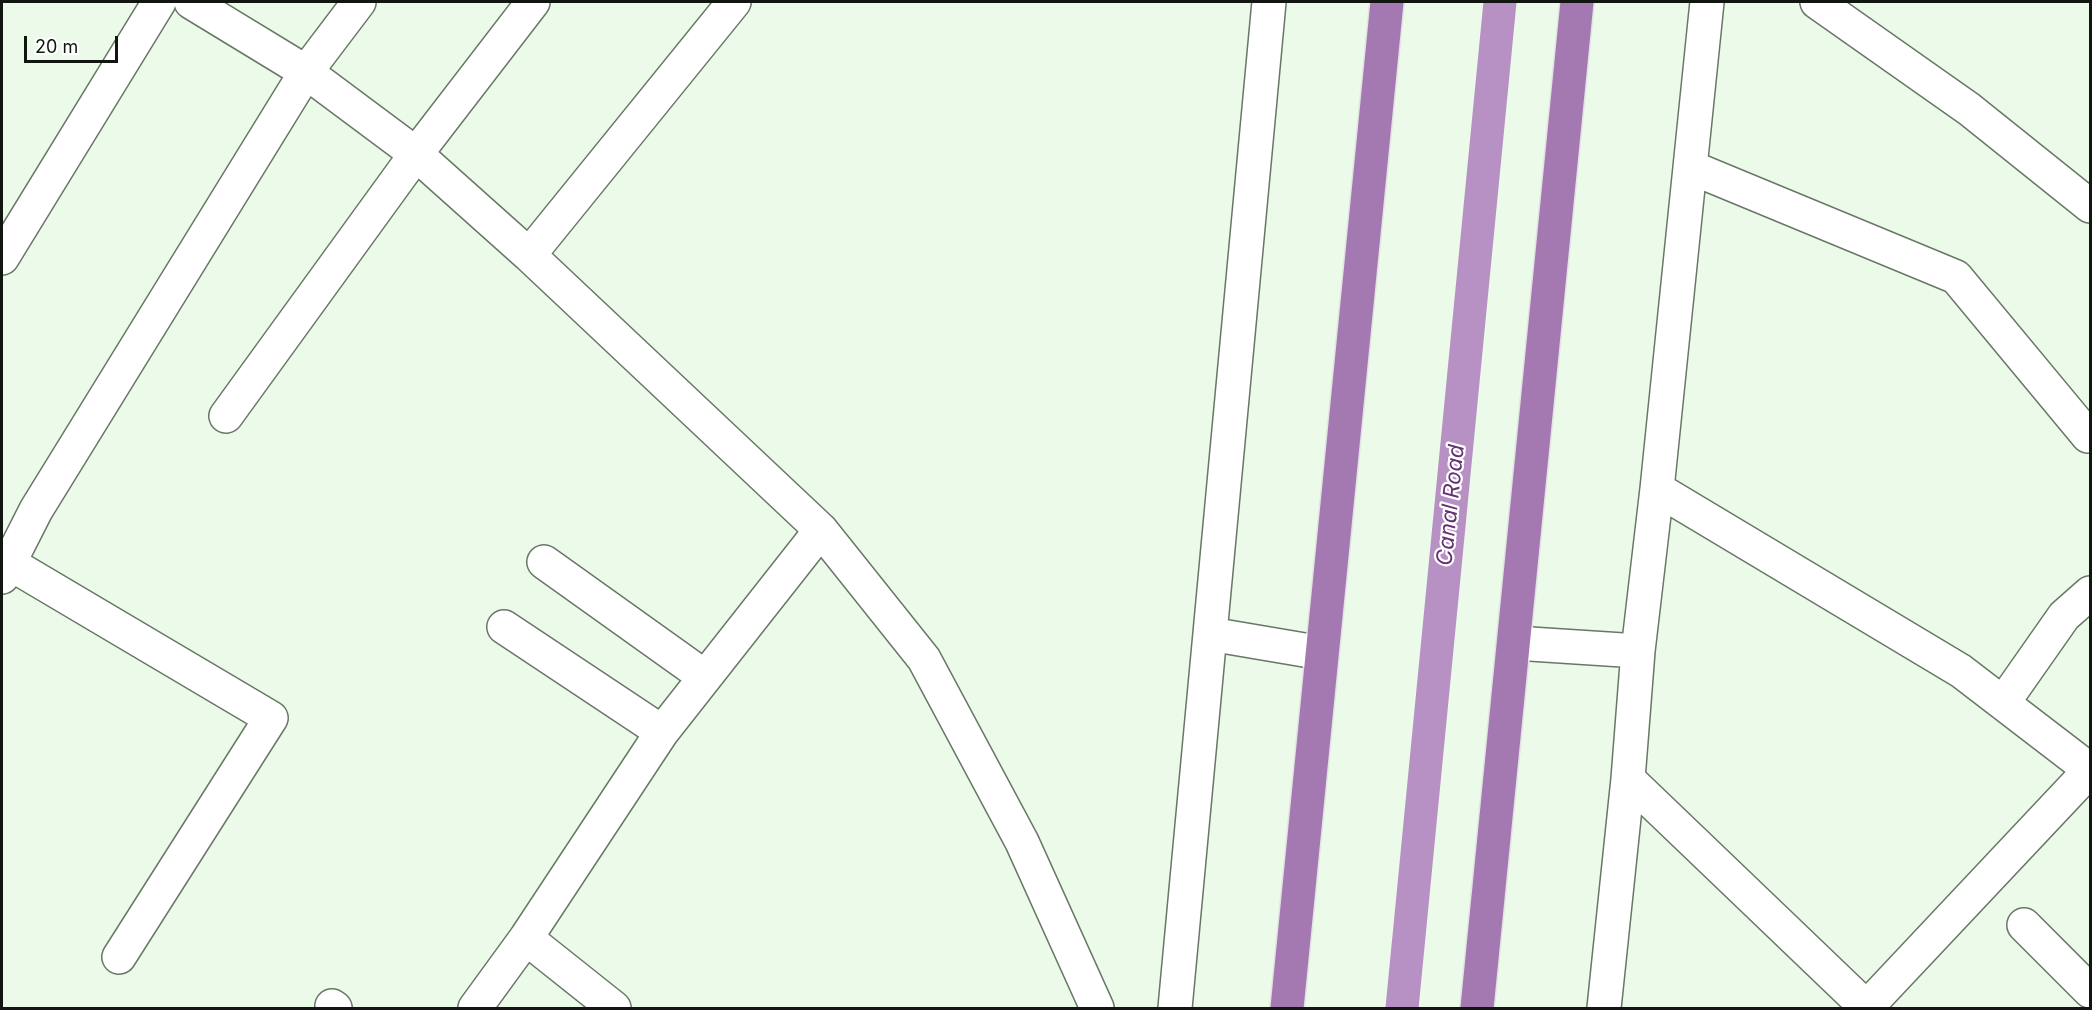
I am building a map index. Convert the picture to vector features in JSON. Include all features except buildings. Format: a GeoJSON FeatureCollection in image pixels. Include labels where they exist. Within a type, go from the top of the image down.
{"type":"FeatureCollection","features":[{"type":"Feature","properties":{"kind":"highway"},"geometry":{"type":"LineString","coordinates":[[1287,1008],[1387,2]]}},
{"type":"Feature","properties":{"kind":"highway"},"geometry":{"type":"LineString","coordinates":[[1478,1008],[1577,2]]}},
{"type":"Feature","properties":{"kind":"street"},"geometry":{"type":"LineString","coordinates":[[2,258],[159,2]]}},
{"type":"Feature","properties":{"kind":"street"},"geometry":{"type":"LineString","coordinates":[[191,2],[236,13],[306,72],[416,154],[529,255],[821,530],[924,658],[1022,842],[1098,1008]]}},
{"type":"Feature","properties":{"kind":"street"},"geometry":{"type":"LineString","coordinates":[[119,957],[271,718],[5,570],[36,510],[306,72],[359,2]]}},
{"type":"Feature","properties":{"kind":"street"},"geometry":{"type":"LineString","coordinates":[[226,416],[416,154],[532,2]]}},
{"type":"Feature","properties":{"kind":"street"},"geometry":{"type":"LineString","coordinates":[[529,255],[734,2]]}},
{"type":"Feature","properties":{"kind":"street"},"geometry":{"type":"LineString","coordinates":[[1175,1008],[1269,2]]}},
{"type":"Feature","properties":{"kind":"street"},"geometry":{"type":"LineString","coordinates":[[1604,1008],[1628,779],[1638,651],[1707,2]]}},
{"type":"Feature","properties":{"kind":"street"},"geometry":{"type":"LineString","coordinates":[[1817,2],[1969,109],[2091,206]]}},
{"type":"Feature","properties":{"kind":"street"},"geometry":{"type":"LineString","coordinates":[[1690,167],[1956,278],[2088,436]]}},
{"type":"Feature","properties":{"kind":"street"},"geometry":{"type":"LineString","coordinates":[[1628,779],[1866,1008],[2090,770],[1961,671],[1657,489]]}},
{"type":"Feature","properties":{"kind":"street"},"geometry":{"type":"LineString","coordinates":[[475,1008],[526,938],[662,732],[821,530]]}},
{"type":"Feature","properties":{"kind":"street"},"geometry":{"type":"LineString","coordinates":[[544,562],[705,677]]}},
{"type":"Feature","properties":{"kind":"street"},"geometry":{"type":"LineString","coordinates":[[2003,703],[2064,616],[2091,593]]}},
{"type":"Feature","properties":{"kind":"street"},"geometry":{"type":"LineString","coordinates":[[504,627],[662,732]]}},
{"type":"Feature","properties":{"kind":"street"},"geometry":{"type":"LineString","coordinates":[[1210,634],[1322,653]]}},
{"type":"Feature","properties":{"kind":"street"},"geometry":{"type":"LineString","coordinates":[[1515,643],[1638,651]]}},
{"type":"Feature","properties":{"kind":"street"},"geometry":{"type":"LineString","coordinates":[[2024,925],[2091,991]]}},
{"type":"Feature","properties":{"kind":"street"},"geometry":{"type":"LineString","coordinates":[[526,938],[614,1008]]}},
{"type":"Feature","properties":{"kind":"waterway","name":"Canal Road"},"geometry":{"type":"LineString","coordinates":[[1402,1008],[1500,2]]}}]}
